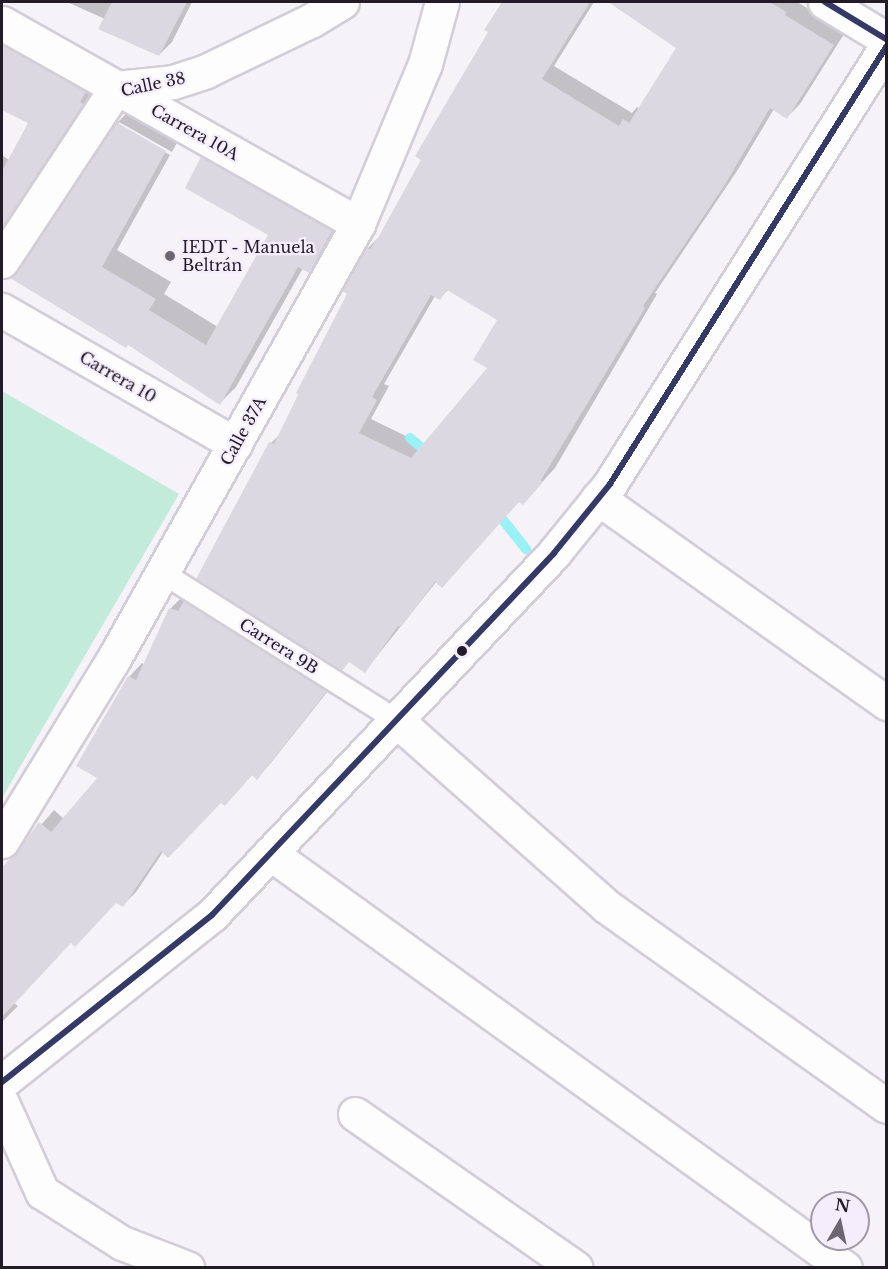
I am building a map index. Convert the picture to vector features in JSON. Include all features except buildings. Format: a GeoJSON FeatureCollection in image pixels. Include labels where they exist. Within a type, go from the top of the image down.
{"type":"FeatureCollection","features":[{"type":"Feature","properties":{"kind":"street","name":"Calle 38"},"geometry":{"type":"LineString","coordinates":[[2,261],[116,88],[173,82],[195,75],[310,10],[342,2]]}},
{"type":"Feature","properties":{"kind":"street","name":"Calle 37A"},"geometry":{"type":"LineString","coordinates":[[2,840],[113,660],[358,224],[425,64],[442,2]]}},
{"type":"Feature","properties":{"kind":"street"},"geometry":{"type":"LineString","coordinates":[[825,2],[886,39]]}},
{"type":"Feature","properties":{"kind":"street","name":"Carrera 10A"},"geometry":{"type":"LineString","coordinates":[[2,23],[358,224]]}},
{"type":"Feature","properties":{"kind":"street"},"geometry":{"type":"LineString","coordinates":[[2,1082],[212,915],[554,553],[610,484],[886,47]]}},
{"type":"Feature","properties":{"kind":"street","name":"Carrera 10"},"geometry":{"type":"LineString","coordinates":[[2,310],[235,444]]}},
{"type":"Feature","properties":{"kind":"street"},"geometry":{"type":"LineString","coordinates":[[598,498],[886,703]]}},
{"type":"Feature","properties":{"kind":"street"},"geometry":{"type":"LineString","coordinates":[[395,719],[606,906],[886,1106]]}},
{"type":"Feature","properties":{"kind":"street"},"geometry":{"type":"LineString","coordinates":[[270,854],[844,1268]]}},
{"type":"Feature","properties":{"kind":"street"},"geometry":{"type":"LineString","coordinates":[[2,1102],[42,1192],[122,1243],[187,1268]]}},
{"type":"Feature","properties":{"kind":"street"},"geometry":{"type":"LineString","coordinates":[[355,1114],[576,1268]]}},
{"type":"Feature","properties":{"kind":"lane","name":"Carrera 9B"},"geometry":{"type":"LineString","coordinates":[[163,573],[395,719]]}},
{"type":"Feature","properties":{"kind":"green space"},"geometry":{"type":"Polygon","coordinates":[[[2,391],[179,494],[2,798],[2,391]]]}},
{"type":"Feature","properties":{"kind":"waterway"},"geometry":{"type":"LineString","coordinates":[[410,438],[430,455]]}},
{"type":"Feature","properties":{"kind":"waterway"},"geometry":{"type":"LineString","coordinates":[[495,510],[526,549]]}},
{"type":"Feature","properties":{"kind":"transit line"},"geometry":{"type":"LineString","coordinates":[[825,2],[886,39]]}},
{"type":"Feature","properties":{"kind":"transit line"},"geometry":{"type":"LineString","coordinates":[[2,1082],[212,915],[554,553],[610,484],[886,47]]}},
{"type":"Feature","properties":{"kind":"place","name":"IEDT - Manuela Beltrán"},"geometry":{"type":"Point","coordinates":[170,256]}}]}
